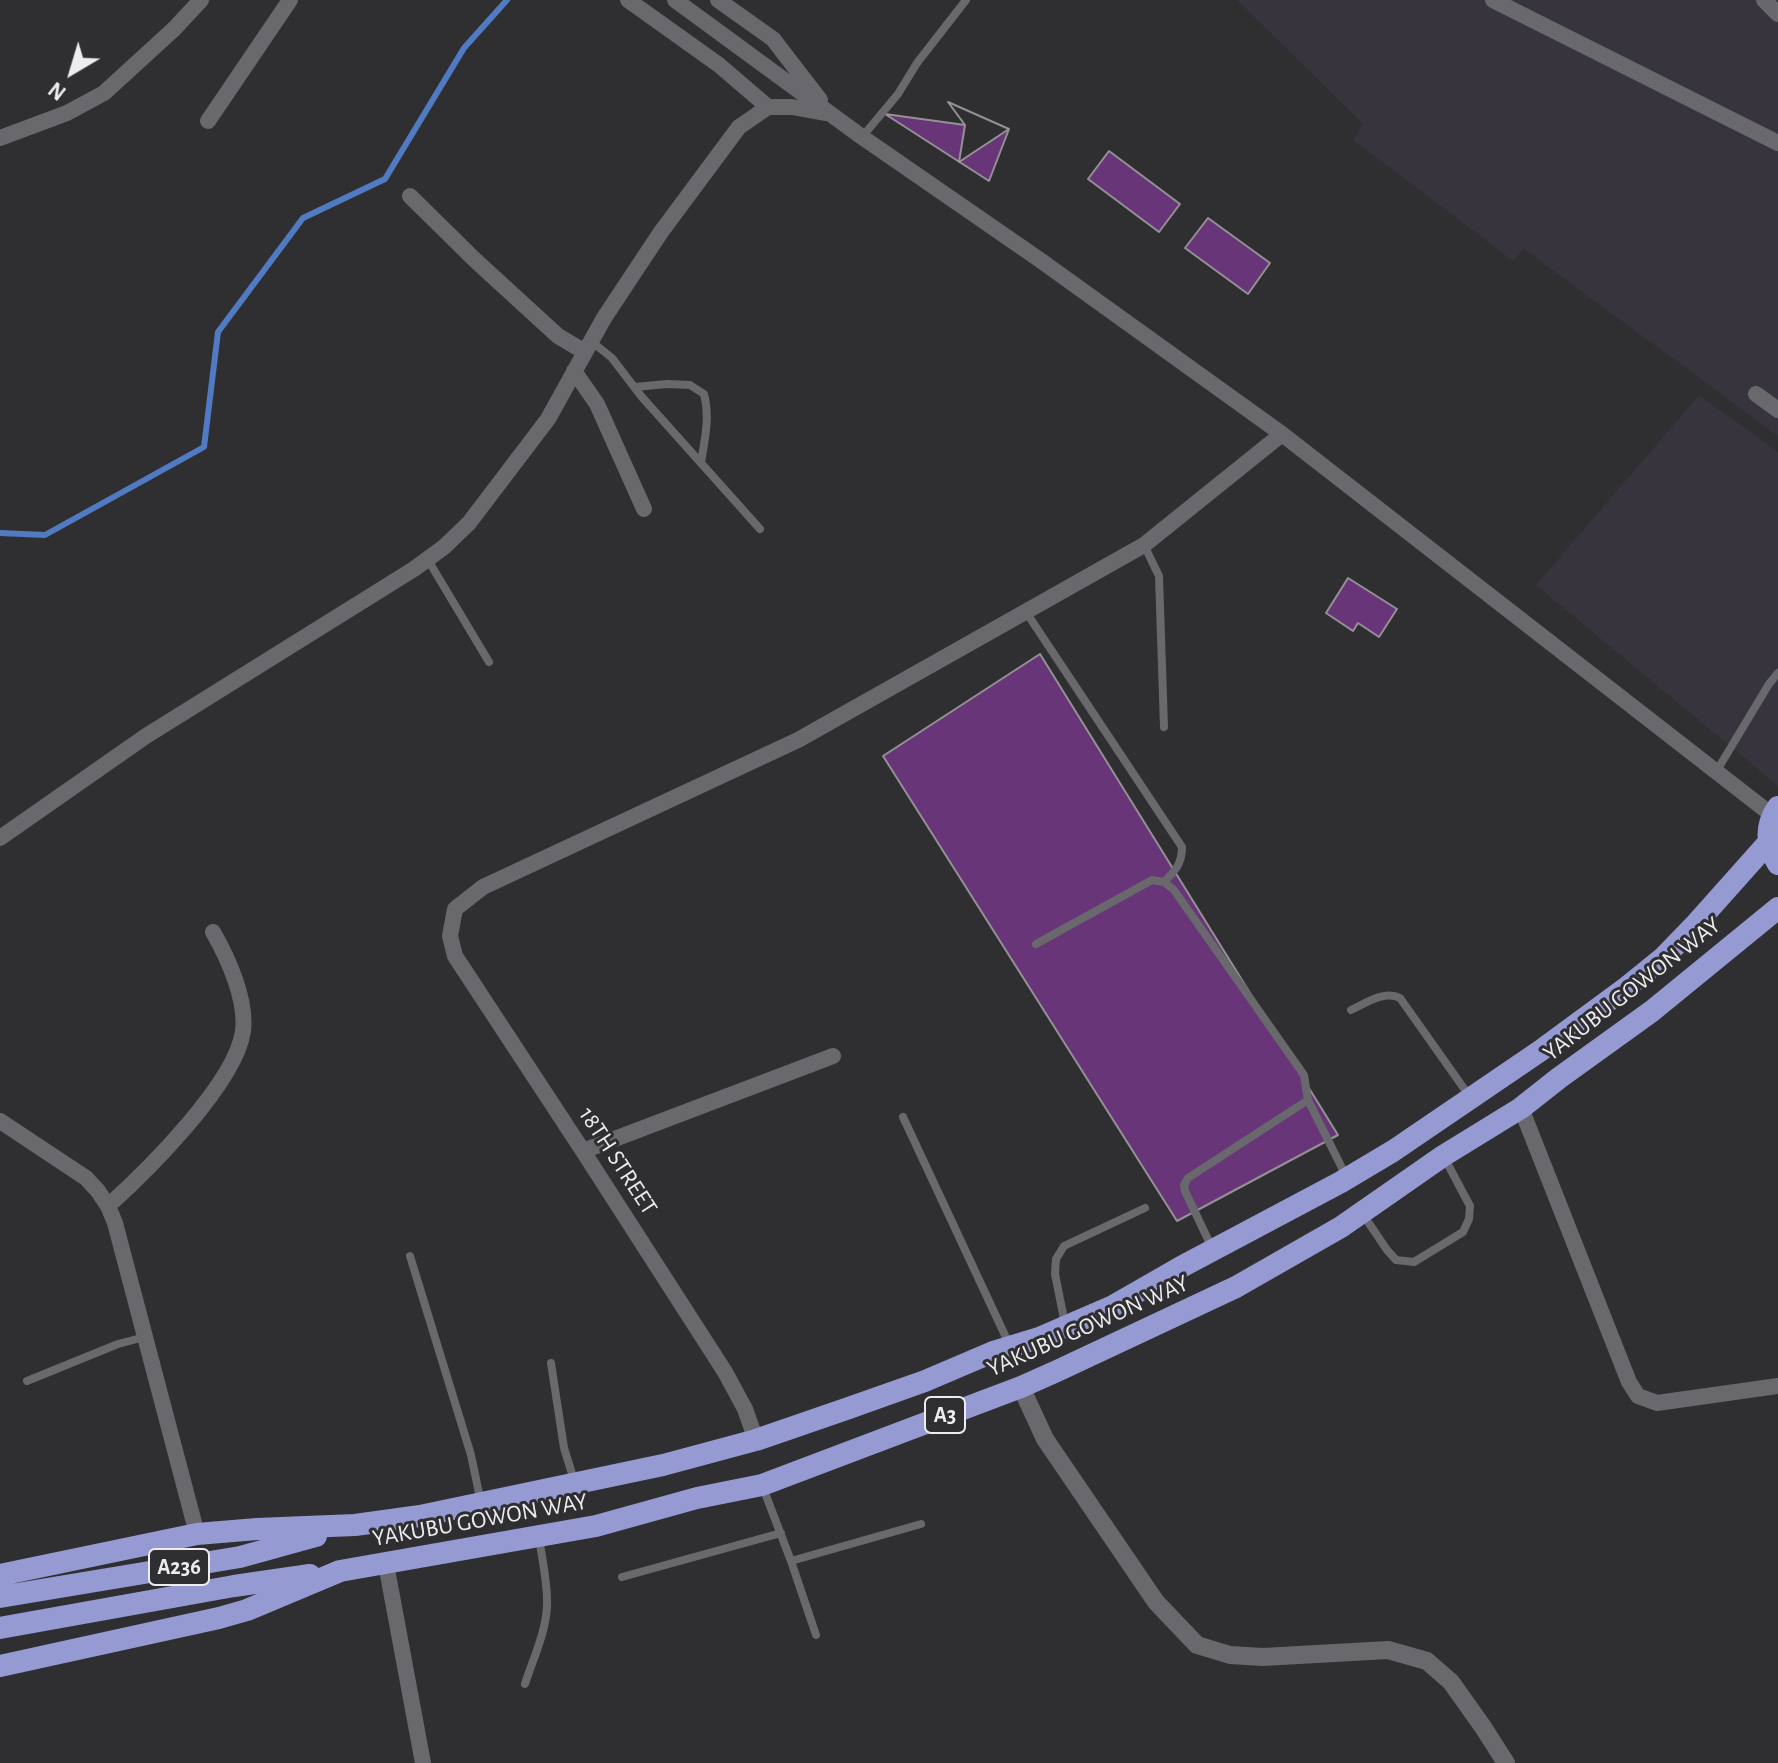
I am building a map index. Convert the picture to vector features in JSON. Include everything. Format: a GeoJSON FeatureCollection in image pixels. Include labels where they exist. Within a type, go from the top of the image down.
{"type":"FeatureCollection","features":[{"type":"Feature","properties":{"kind":"highway"},"geometry":{"type":"LineString","coordinates":[[1775,811],[1768,829],[1768,843],[1778,864]]}},
{"type":"Feature","properties":{"kind":"highway","name":"YAKUBU GOWON WAY"},"geometry":{"type":"LineString","coordinates":[[0,1575],[197,1534],[355,1525],[420,1516],[663,1465],[756,1440],[925,1381],[993,1352],[1039,1338],[1113,1306],[1393,1151],[1540,1051],[1664,957],[1768,843]]}},
{"type":"Feature","properties":{"kind":"highway","name":"YAKUBU GOWON WAY"},"geometry":{"type":"LineString","coordinates":[[0,1666],[219,1618],[247,1610],[340,1571],[596,1526],[697,1498],[762,1485],[1021,1387],[1236,1287],[1341,1227],[1443,1156],[1521,1108],[1652,1011],[1778,908]]}},
{"type":"Feature","properties":{"kind":"highway","name":"A236"},"geometry":{"type":"LineString","coordinates":[[0,1597],[240,1557],[355,1525]]}},
{"type":"Feature","properties":{"kind":"highway"},"geometry":{"type":"LineString","coordinates":[[0,1563],[93,1556]]}},
{"type":"Feature","properties":{"kind":"highway","name":"A236"},"geometry":{"type":"LineString","coordinates":[[0,1628],[234,1586],[340,1571]]}},
{"type":"Feature","properties":{"kind":"street"},"geometry":{"type":"LineString","coordinates":[[0,138],[67,113],[104,93],[201,0]]}},
{"type":"Feature","properties":{"kind":"street"},"geometry":{"type":"LineString","coordinates":[[208,121],[290,0]]}},
{"type":"Feature","properties":{"kind":"street"},"geometry":{"type":"LineString","coordinates":[[628,0],[719,65],[768,107]]}},
{"type":"Feature","properties":{"kind":"street"},"geometry":{"type":"LineString","coordinates":[[675,0],[862,137],[1282,434],[1716,772],[1775,811]]}},
{"type":"Feature","properties":{"kind":"street"},"geometry":{"type":"LineString","coordinates":[[718,0],[773,39],[831,114]]}},
{"type":"Feature","properties":{"kind":"street"},"geometry":{"type":"LineString","coordinates":[[1764,0],[1778,14]]}},
{"type":"Feature","properties":{"kind":"street"},"geometry":{"type":"LineString","coordinates":[[1502,2],[1778,143]]}},
{"type":"Feature","properties":{"kind":"street"},"geometry":{"type":"LineString","coordinates":[[0,838],[146,736],[444,547],[469,523],[548,419],[604,318],[661,232],[739,127],[768,107],[792,107],[831,114]]}},
{"type":"Feature","properties":{"kind":"street"},"geometry":{"type":"LineString","coordinates":[[410,196],[558,336],[588,347]]}},
{"type":"Feature","properties":{"kind":"street"},"geometry":{"type":"LineString","coordinates":[[574,371],[597,404],[644,509]]}},
{"type":"Feature","properties":{"kind":"street"},"geometry":{"type":"LineString","coordinates":[[1756,394],[1778,410]]}},
{"type":"Feature","properties":{"kind":"street"},"geometry":{"type":"LineString","coordinates":[[1026,611],[1144,545],[1282,434]]}},
{"type":"Feature","properties":{"kind":"street","name":"18TH STREET"},"geometry":{"type":"LineString","coordinates":[[756,1440],[745,1409],[725,1372],[455,956],[450,936],[455,909],[483,887],[798,740],[1026,611]]}},
{"type":"Feature","properties":{"kind":"street"},"geometry":{"type":"LineString","coordinates":[[108,1206],[143,1174],[176,1137],[212,1093],[236,1055],[244,1030],[241,1003],[227,957],[213,932]]}},
{"type":"Feature","properties":{"kind":"street"},"geometry":{"type":"LineString","coordinates":[[583,1151],[833,1056]]}},
{"type":"Feature","properties":{"kind":"street"},"geometry":{"type":"LineString","coordinates":[[1521,1108],[1629,1382],[1638,1396],[1657,1403],[1778,1386]]}},
{"type":"Feature","properties":{"kind":"street"},"geometry":{"type":"LineString","coordinates":[[0,1121],[86,1178],[108,1206],[197,1534]]}},
{"type":"Feature","properties":{"kind":"street"},"geometry":{"type":"LineString","coordinates":[[1021,1387],[1045,1439],[1156,1602],[1197,1645],[1230,1655],[1263,1657],[1388,1650],[1427,1661],[1451,1682],[1506,1763]]}},
{"type":"Feature","properties":{"kind":"street"},"geometry":{"type":"LineString","coordinates":[[386,1564],[423,1763]]}},
{"type":"Feature","properties":{"kind":"lane"},"geometry":{"type":"LineString","coordinates":[[862,137],[898,94],[917,63],[966,0]]}},
{"type":"Feature","properties":{"kind":"lane"},"geometry":{"type":"LineString","coordinates":[[588,347],[612,358],[760,529]]}},
{"type":"Feature","properties":{"kind":"lane"},"geometry":{"type":"LineString","coordinates":[[635,387],[690,385],[704,394],[708,407],[701,462]]}},
{"type":"Feature","properties":{"kind":"lane"},"geometry":{"type":"LineString","coordinates":[[1144,545],[1159,576],[1164,727]]}},
{"type":"Feature","properties":{"kind":"lane"},"geometry":{"type":"LineString","coordinates":[[427,559],[489,662]]}},
{"type":"Feature","properties":{"kind":"lane"},"geometry":{"type":"LineString","coordinates":[[1026,611],[1182,847],[1182,859],[1176,871],[1164,882]]}},
{"type":"Feature","properties":{"kind":"lane"},"geometry":{"type":"LineString","coordinates":[[1716,772],[1778,673]]}},
{"type":"Feature","properties":{"kind":"lane"},"geometry":{"type":"LineString","coordinates":[[1036,944],[1152,880],[1164,882],[1174,890],[1304,1075],[1308,1100],[1347,1179]]}},
{"type":"Feature","properties":{"kind":"lane"},"geometry":{"type":"LineString","coordinates":[[1351,1010],[1388,994],[1400,998],[1470,1098]]}},
{"type":"Feature","properties":{"kind":"lane"},"geometry":{"type":"LineString","coordinates":[[1213,1250],[1185,1191],[1188,1178],[1308,1100]]}},
{"type":"Feature","properties":{"kind":"lane"},"geometry":{"type":"LineString","coordinates":[[903,1117],[1010,1347]]}},
{"type":"Feature","properties":{"kind":"lane"},"geometry":{"type":"LineString","coordinates":[[1362,1213],[1396,1260],[1414,1262],[1463,1232],[1469,1219],[1470,1206],[1443,1156]]}},
{"type":"Feature","properties":{"kind":"lane"},"geometry":{"type":"LineString","coordinates":[[1066,1326],[1055,1274],[1056,1259],[1064,1246],[1145,1208]]}},
{"type":"Feature","properties":{"kind":"lane"},"geometry":{"type":"LineString","coordinates":[[410,1256],[471,1455],[482,1504]]}},
{"type":"Feature","properties":{"kind":"lane"},"geometry":{"type":"LineString","coordinates":[[27,1381],[118,1344],[145,1337]]}},
{"type":"Feature","properties":{"kind":"lane"},"geometry":{"type":"LineString","coordinates":[[551,1363],[564,1448],[575,1484]]}},
{"type":"Feature","properties":{"kind":"lane"},"geometry":{"type":"LineString","coordinates":[[762,1485],[816,1635]]}},
{"type":"Feature","properties":{"kind":"lane"},"geometry":{"type":"LineString","coordinates":[[791,1561],[921,1524]]}},
{"type":"Feature","properties":{"kind":"lane"},"geometry":{"type":"LineString","coordinates":[[622,1577],[781,1533]]}},
{"type":"Feature","properties":{"kind":"lane"},"geometry":{"type":"LineString","coordinates":[[525,1684],[539,1644],[547,1607],[539,1537]]}},
{"type":"Feature","properties":{"kind":"shaded area"},"geometry":{"type":"Polygon","coordinates":[[[1237,0],[1778,0],[1778,436],[1524,249],[1513,261],[1353,140],[1363,124],[1237,0]]]}},
{"type":"Feature","properties":{"kind":"shaded area"},"geometry":{"type":"Polygon","coordinates":[[[1699,395],[1778,452],[1778,786],[1536,585],[1699,395]]]}},
{"type":"Feature","properties":{"kind":"building"},"geometry":{"type":"Polygon","coordinates":[[[948,102],[1009,129],[989,181],[885,114],[965,125],[948,102]]]}},
{"type":"Feature","properties":{"kind":"building"},"geometry":{"type":"Polygon","coordinates":[[[948,102],[1009,129],[959,162],[965,125],[948,102]]]}},
{"type":"Feature","properties":{"kind":"building"},"geometry":{"type":"Polygon","coordinates":[[[1109,151],[1180,204],[1159,232],[1088,179],[1109,151]]]}},
{"type":"Feature","properties":{"kind":"building"},"geometry":{"type":"Polygon","coordinates":[[[1208,218],[1270,263],[1248,294],[1185,248],[1208,218]]]}},
{"type":"Feature","properties":{"kind":"building"},"geometry":{"type":"Polygon","coordinates":[[[1348,578],[1397,609],[1379,637],[1358,623],[1353,631],[1326,613],[1348,578]]]}},
{"type":"Feature","properties":{"kind":"building"},"geometry":{"type":"Polygon","coordinates":[[[1040,654],[1338,1135],[1177,1221],[883,756],[1040,654]]]}},
{"type":"Feature","properties":{"kind":"waterway"},"geometry":{"type":"LineString","coordinates":[[0,533],[45,535],[204,447],[218,332],[303,218],[385,179],[464,48],[507,0]]}}]}
